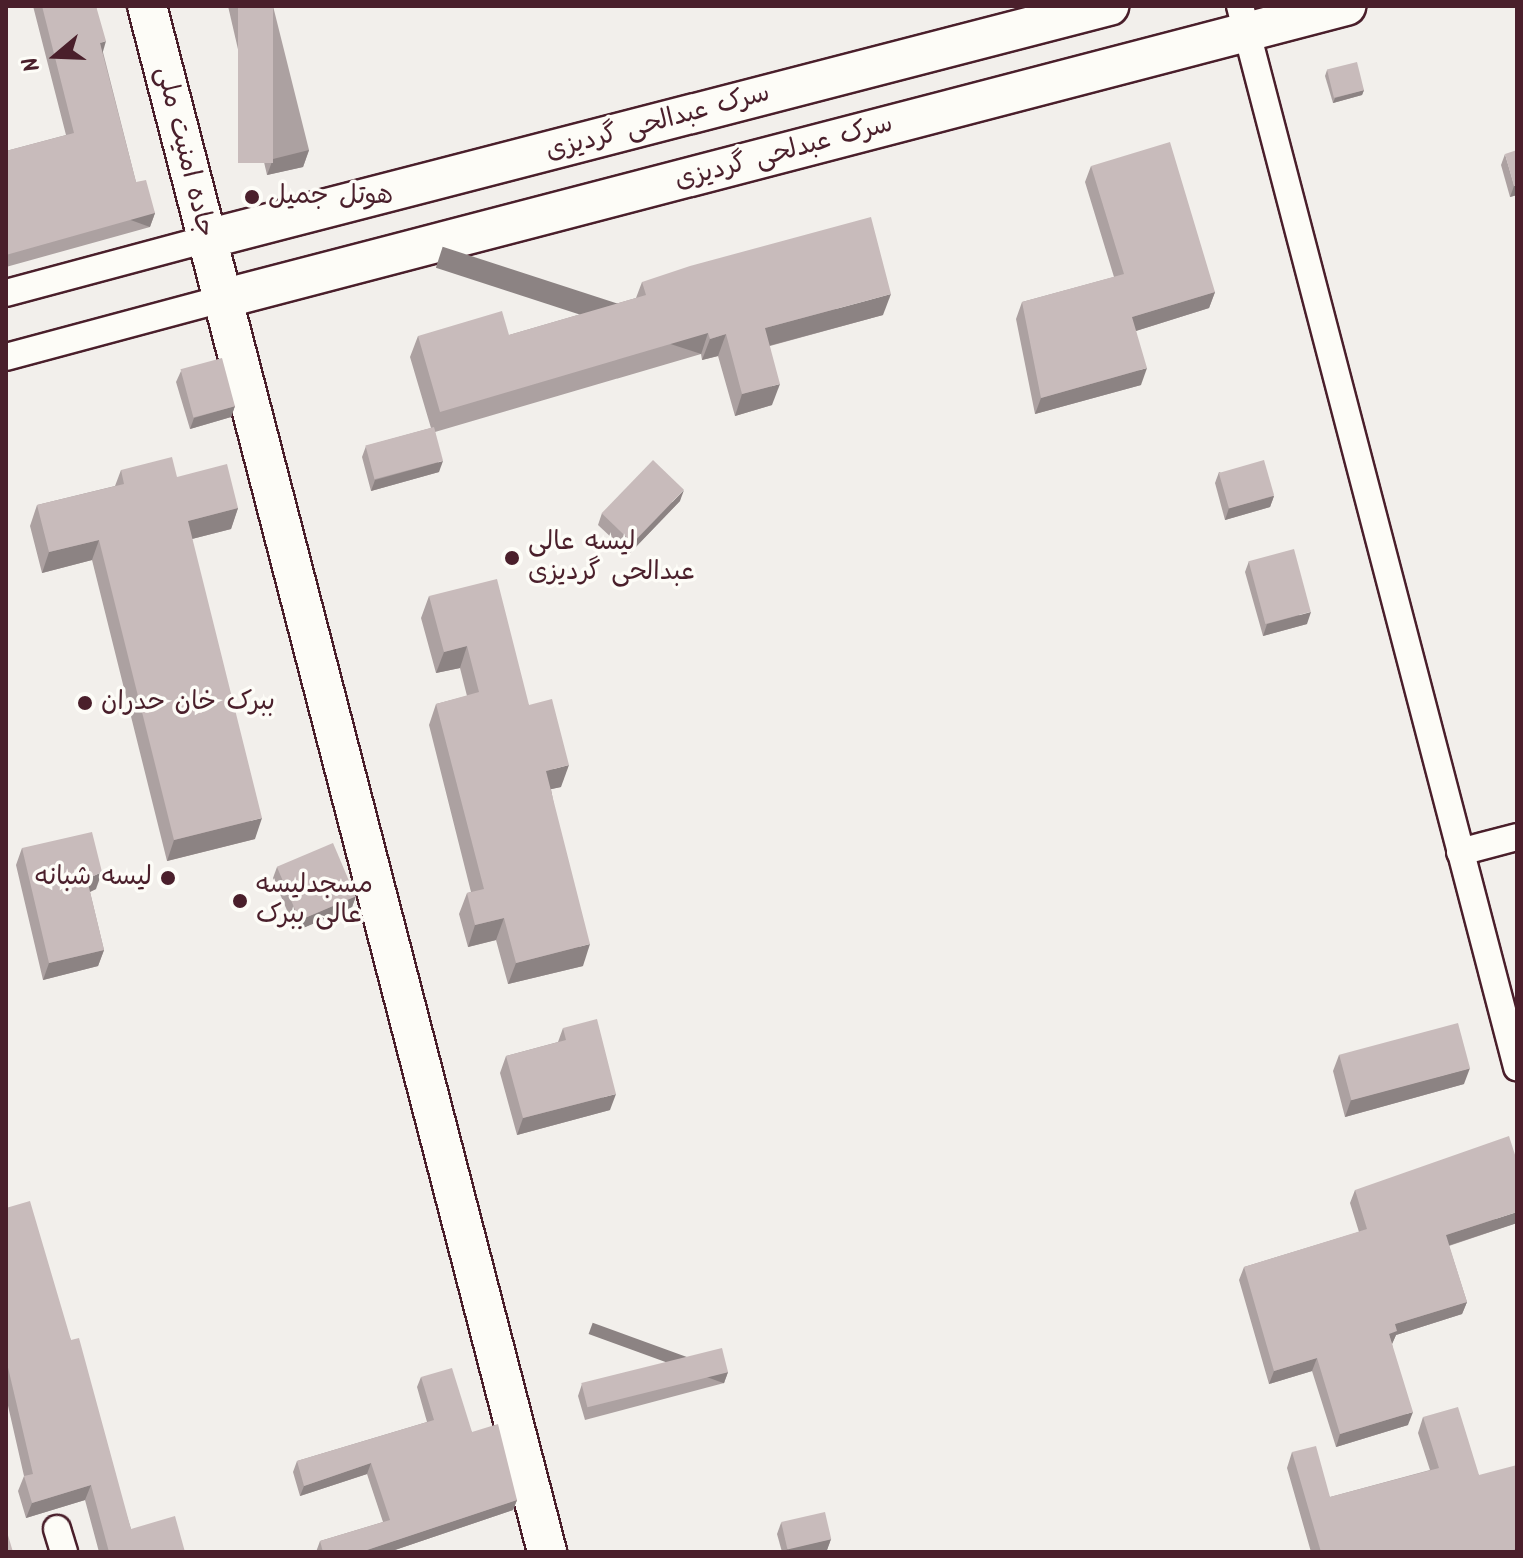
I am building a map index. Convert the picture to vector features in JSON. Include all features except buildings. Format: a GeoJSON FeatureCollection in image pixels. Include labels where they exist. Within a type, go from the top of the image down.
{"type":"FeatureCollection","features":[{"type":"Feature","properties":{"kind":"main road","name":"جاده امنیت ملی"},"geometry":{"type":"LineString","coordinates":[[147,6],[547,1552]]}},
{"type":"Feature","properties":{"kind":"main road","name":"سرک عبدالحی گردیزی"},"geometry":{"type":"LineString","coordinates":[[207,239],[1109,6]]}},
{"type":"Feature","properties":{"kind":"main road","name":"سرک عبدلحی گردیزی"},"geometry":{"type":"LineString","coordinates":[[222,299],[1244,19],[1346,6]]}},
{"type":"Feature","properties":{"kind":"street"},"geometry":{"type":"LineString","coordinates":[[1244,19],[1517,1067]]}},
{"type":"Feature","properties":{"kind":"street"},"geometry":{"type":"LineString","coordinates":[[6,293],[207,239]]}},
{"type":"Feature","properties":{"kind":"street"},"geometry":{"type":"LineString","coordinates":[[6,357],[222,299]]}},
{"type":"Feature","properties":{"kind":"street"},"geometry":{"type":"LineString","coordinates":[[1460,852],[1517,837]]}},
{"type":"Feature","properties":{"kind":"place","name":"هوتل جمیل"},"geometry":{"type":"Point","coordinates":[252,197]}},
{"type":"Feature","properties":{"kind":"place","name":"لیسه عالی عبدالحی گردیزی"},"geometry":{"type":"Point","coordinates":[512,558]}},
{"type":"Feature","properties":{"kind":"place","name":"ببرک خان حدران"},"geometry":{"type":"Point","coordinates":[85,703]}},
{"type":"Feature","properties":{"kind":"place","name":"لیسه شبانه"},"geometry":{"type":"Point","coordinates":[168,878]}},
{"type":"Feature","properties":{"kind":"place","name":"مسجدلیسه عالی ببرک"},"geometry":{"type":"Point","coordinates":[240,901]}}]}
